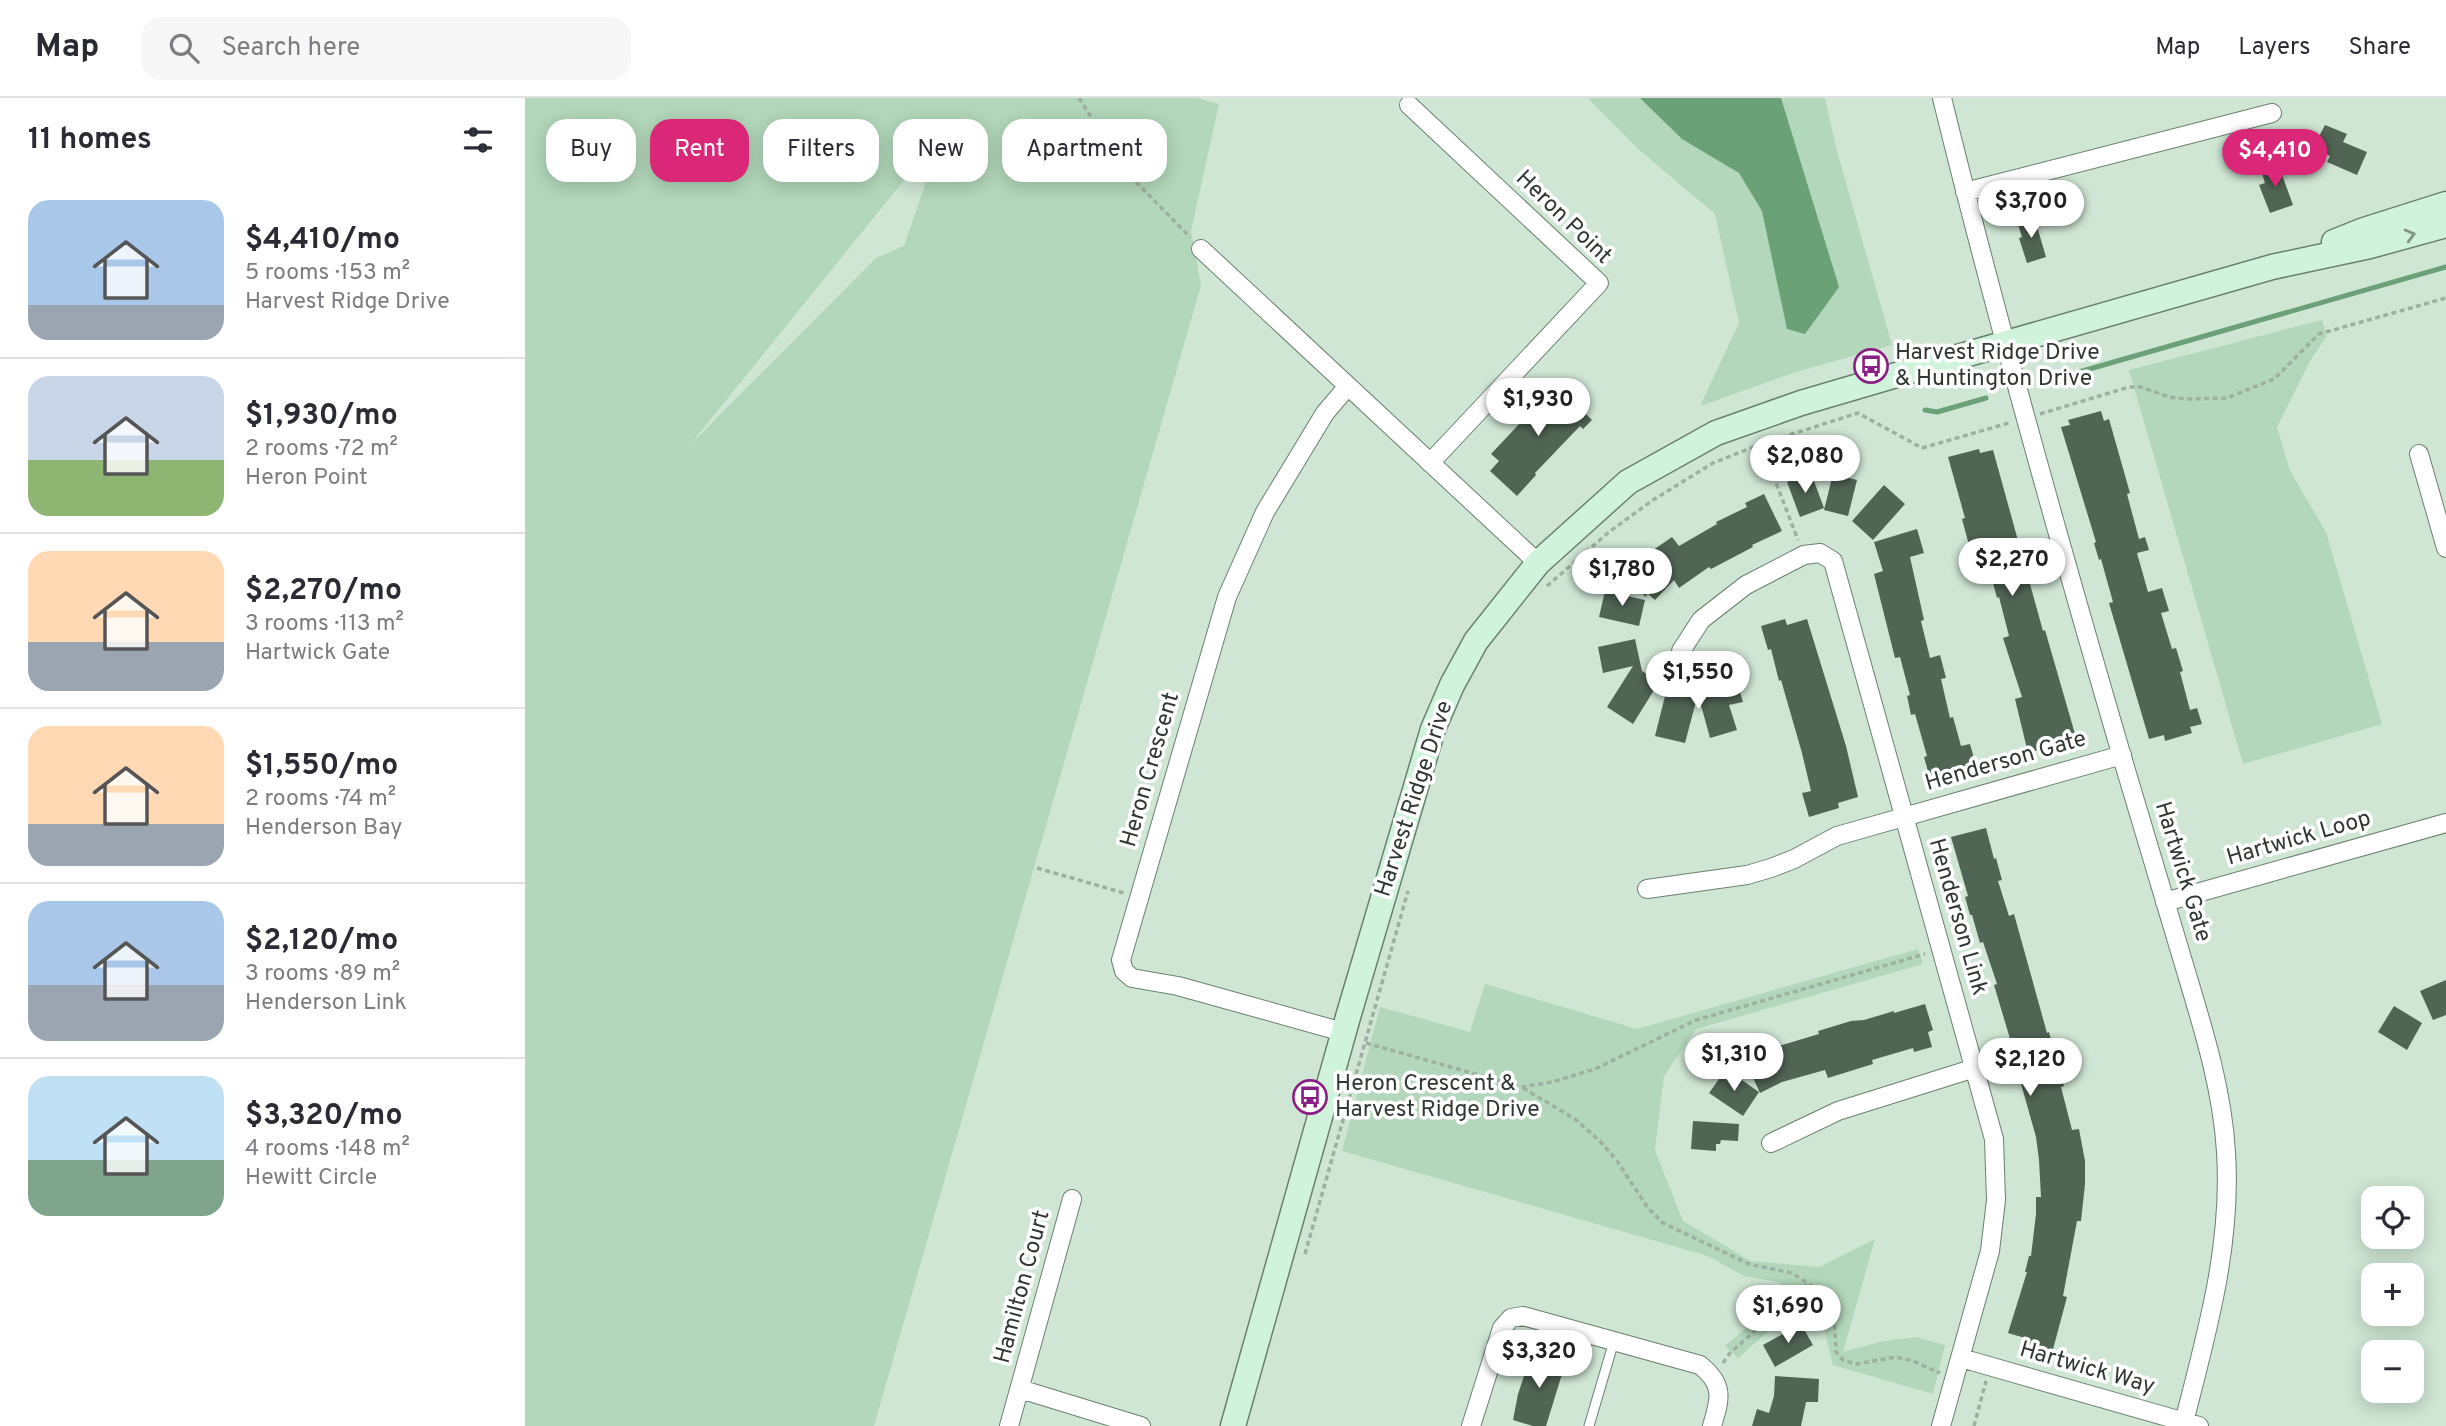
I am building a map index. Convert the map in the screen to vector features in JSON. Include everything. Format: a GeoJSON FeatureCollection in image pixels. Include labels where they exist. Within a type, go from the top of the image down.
{"type":"FeatureCollection","features":[{"type":"Feature","properties":{"kind":"street","name":"Hartwick Gate"},"geometry":{"type":"LineString","coordinates":[[1942,98],[2005,343],[2217,1080],[2223,1114],[2228,1183],[2223,1254],[2192,1424]]}},
{"type":"Feature","properties":{"kind":"street","name":"Heron Point"},"geometry":{"type":"LineString","coordinates":[[1409,106],[1599,283],[1430,463]]}},
{"type":"Feature","properties":{"kind":"street"},"geometry":{"type":"LineString","coordinates":[[1965,192],[2272,113]]}},
{"type":"Feature","properties":{"kind":"street","name":"Harvest Ridge Drive"},"geometry":{"type":"LineString","coordinates":[[2272,267],[2364,230],[2446,204]]}},
{"type":"Feature","properties":{"kind":"street","name":"Harvest Ridge Drive"},"geometry":{"type":"LineString","coordinates":[[1233,1426],[1354,1037],[1433,729],[1452,685],[1476,641],[1538,563],[1627,482],[1716,433],[1801,403],[2005,343],[2272,267],[2370,246],[2446,225]]}},
{"type":"Feature","properties":{"kind":"street"},"geometry":{"type":"LineString","coordinates":[[1201,249],[1538,563]]}},
{"type":"Feature","properties":{"kind":"street","name":"Heron Crescent"},"geometry":{"type":"LineString","coordinates":[[1348,386],[1325,413],[1265,512],[1227,597],[1121,960],[1124,971],[1132,978],[1178,986],[1354,1037]]}},
{"type":"Feature","properties":{"kind":"street"},"geometry":{"type":"LineString","coordinates":[[2419,454],[2446,548]]}},
{"type":"Feature","properties":{"kind":"street"},"geometry":{"type":"LineString","coordinates":[[1681,651],[1701,620],[1746,585],[1812,554]]}},
{"type":"Feature","properties":{"kind":"street","name":"Henderson Link"},"geometry":{"type":"LineString","coordinates":[[1812,554],[1833,561],[1994,1139],[1996,1200],[1990,1251],[1941,1426]]}},
{"type":"Feature","properties":{"kind":"street","name":"Henderson Gate"},"geometry":{"type":"LineString","coordinates":[[1647,889],[1747,875],[1794,859],[1837,836],[2122,755]]}},
{"type":"Feature","properties":{"kind":"street","name":"Hartwick Loop"},"geometry":{"type":"LineString","coordinates":[[2165,902],[2446,823]]}},
{"type":"Feature","properties":{"kind":"street"},"geometry":{"type":"LineString","coordinates":[[1771,1143],[1838,1111],[1975,1068]]}},
{"type":"Feature","properties":{"kind":"street","name":"Hamilton Court"},"geometry":{"type":"LineString","coordinates":[[1009,1426],[1072,1199]]}},
{"type":"Feature","properties":{"kind":"street"},"geometry":{"type":"LineString","coordinates":[[1471,1426],[1501,1328],[1511,1318],[1523,1316],[1700,1365],[1713,1378],[1720,1395],[1712,1426]]}},
{"type":"Feature","properties":{"kind":"street","name":"Hartwick Way"},"geometry":{"type":"LineString","coordinates":[[1961,1358],[2192,1424]]}},
{"type":"Feature","properties":{"kind":"street","name":"Hamilton Court"},"geometry":{"type":"LineString","coordinates":[[1020,1389],[1141,1426]]}},
{"type":"Feature","properties":{"kind":"lane"},"geometry":{"type":"LineString","coordinates":[[1589,1426],[1614,1341]]}},
{"type":"Feature","properties":{"kind":"path"},"geometry":{"type":"LineString","coordinates":[[1079,98],[1125,171],[1201,249]]}},
{"type":"Feature","properties":{"kind":"path"},"geometry":{"type":"LineString","coordinates":[[1542,590],[1609,531],[1653,500],[1713,463],[1761,444],[1858,413],[1922,448],[2129,387],[2141,387],[2169,397],[2186,399],[2227,398],[2274,379],[2319,334],[2446,298]]}},
{"type":"Feature","properties":{"kind":"path"},"geometry":{"type":"LineString","coordinates":[[1761,444],[1812,554]]}},
{"type":"Feature","properties":{"kind":"path"},"geometry":{"type":"LineString","coordinates":[[1037,868],[1139,898]]}},
{"type":"Feature","properties":{"kind":"path"},"geometry":{"type":"LineString","coordinates":[[1336,1146],[1354,1037],[1411,882]]}},
{"type":"Feature","properties":{"kind":"path"},"geometry":{"type":"LineString","coordinates":[[1521,1087],[1552,1082],[1595,1069],[1696,1020],[1940,950]]}},
{"type":"Feature","properties":{"kind":"path"},"geometry":{"type":"LineString","coordinates":[[1354,1037],[1521,1087],[1555,1105],[1600,1141],[1617,1161],[1648,1208],[1663,1223],[1749,1264],[1792,1273],[1818,1290],[1831,1307],[1836,1322],[1836,1352],[1843,1360],[1856,1364],[1896,1357],[1940,1373]]}},
{"type":"Feature","properties":{"kind":"path"},"geometry":{"type":"LineString","coordinates":[[1713,1378],[1730,1353],[1808,1284]]}},
{"type":"Feature","properties":{"kind":"path"},"geometry":{"type":"LineString","coordinates":[[1974,1426],[1986,1380]]}},
{"type":"Feature","properties":{"kind":"shaded area"},"geometry":{"type":"Polygon","coordinates":[[[525,98],[1197,98],[1219,104],[1191,231],[1201,285],[874,1426],[525,1426],[525,98]],[[893,119],[893,182],[903,182],[689,446],[876,258],[904,246],[926,182],[988,182],[988,119],[893,119]]]}},
{"type":"Feature","properties":{"kind":"shaded area"},"geometry":{"type":"Polygon","coordinates":[[[1588,98],[1825,98],[1837,151],[1892,345],[1796,372],[1700,406],[1739,323],[1715,214],[1637,148],[1588,98]]]}},
{"type":"Feature","properties":{"kind":"shaded area"},"geometry":{"type":"Polygon","coordinates":[[[1640,98],[1781,98],[1839,287],[1805,334],[1787,329],[1762,211],[1739,173],[1682,139],[1640,98]]]}},
{"type":"Feature","properties":{"kind":"shaded area"},"geometry":{"type":"Polygon","coordinates":[[[2322,320],[2327,336],[2310,361],[2277,427],[2290,471],[2326,532],[2382,724],[2243,764],[2129,370],[2322,320]]]}},
{"type":"Feature","properties":{"kind":"shaded area"},"geometry":{"type":"Polygon","coordinates":[[[1918,949],[1923,964],[1696,1029],[1664,1076],[1655,1150],[1683,1221],[1751,1261],[1819,1267],[1875,1239],[1843,1352],[1879,1342],[1916,1337],[1945,1345],[1933,1394],[1833,1365],[1824,1328],[1803,1300],[1738,1358],[1725,1346],[1789,1291],[1778,1282],[1744,1276],[1708,1256],[1342,1151],[1380,1007],[1470,1032],[1485,984],[1637,1029],[1918,949]]]}},
{"type":"Feature","properties":{"kind":"building"},"geometry":{"type":"Polygon","coordinates":[[[2325,125],[2347,134],[2343,142],[2367,152],[2357,175],[2327,162],[2330,156],[2313,148],[2325,125]]]}},
{"type":"Feature","properties":{"kind":"building"},"geometry":{"type":"Polygon","coordinates":[[[2278,164],[2293,205],[2270,213],[2259,185],[2265,183],[2261,170],[2278,164]]]}},
{"type":"Feature","properties":{"kind":"building"},"geometry":{"type":"Polygon","coordinates":[[[2034,216],[2046,257],[2027,263],[2017,221],[2034,216]]]}},
{"type":"Feature","properties":{"kind":"building"},"geometry":{"type":"Polygon","coordinates":[[[1563,382],[1578,396],[1573,401],[1592,420],[1583,429],[1580,426],[1517,496],[1490,471],[1499,461],[1491,454],[1537,405],[1563,382]]]}},
{"type":"Feature","properties":{"kind":"building"},"geometry":{"type":"Polygon","coordinates":[[[2101,411],[2104,421],[2109,419],[2130,493],[2127,494],[2139,539],[2145,537],[2149,550],[2137,553],[2148,592],[2162,588],[2169,611],[2161,613],[2172,649],[2176,648],[2183,671],[2180,672],[2190,710],[2197,708],[2202,724],[2190,727],[2192,733],[2165,741],[2164,735],[2149,739],[2109,603],[2113,602],[2101,559],[2099,560],[2061,427],[2070,425],[2068,420],[2101,411]]]}},
{"type":"Feature","properties":{"kind":"building"},"geometry":{"type":"Polygon","coordinates":[[[1979,449],[1980,453],[1993,450],[2043,631],[2045,630],[2075,734],[2062,738],[2063,743],[2028,753],[2015,699],[2022,697],[2003,638],[2009,636],[1999,597],[1997,598],[1989,568],[1980,571],[1977,563],[1974,564],[1962,519],[1965,518],[1948,457],[1979,449]]]}},
{"type":"Feature","properties":{"kind":"building"},"geometry":{"type":"Polygon","coordinates":[[[1811,473],[1824,508],[1800,517],[1787,482],[1811,473]]]}},
{"type":"Feature","properties":{"kind":"building"},"geometry":{"type":"Polygon","coordinates":[[[1833,474],[1857,480],[1848,516],[1824,510],[1833,474]]]}},
{"type":"Feature","properties":{"kind":"building"},"geometry":{"type":"Polygon","coordinates":[[[1884,485],[1905,504],[1873,540],[1852,521],[1884,485]]]}},
{"type":"Feature","properties":{"kind":"building"},"geometry":{"type":"Polygon","coordinates":[[[1764,494],[1782,531],[1711,569],[1709,567],[1679,588],[1674,580],[1655,600],[1647,593],[1646,597],[1619,572],[1635,555],[1640,559],[1672,537],[1679,546],[1717,524],[1716,522],[1747,507],[1745,503],[1764,494]]]}},
{"type":"Feature","properties":{"kind":"building"},"geometry":{"type":"Polygon","coordinates":[[[1917,529],[1924,553],[1910,557],[1930,658],[1940,655],[1946,678],[1941,679],[1950,718],[1953,717],[1961,746],[1970,744],[1976,765],[1945,774],[1945,770],[1929,775],[1924,757],[1927,756],[1915,714],[1911,715],[1907,696],[1910,695],[1900,657],[1895,658],[1874,574],[1883,571],[1874,542],[1917,529]]]}},
{"type":"Feature","properties":{"kind":"building"},"geometry":{"type":"Polygon","coordinates":[[[1605,591],[1645,600],[1639,626],[1599,617],[1605,591]]]}},
{"type":"Feature","properties":{"kind":"building"},"geometry":{"type":"Polygon","coordinates":[[[1785,619],[1787,625],[1807,619],[1846,746],[1858,797],[1838,803],[1839,808],[1809,817],[1802,793],[1811,791],[1802,753],[1771,649],[1768,650],[1761,626],[1785,619]]]}},
{"type":"Feature","properties":{"kind":"building"},"geometry":{"type":"Polygon","coordinates":[[[1635,639],[1642,671],[1659,682],[1633,724],[1607,707],[1633,666],[1603,673],[1598,647],[1635,639]]]}},
{"type":"Feature","properties":{"kind":"building"},"geometry":{"type":"Polygon","coordinates":[[[1736,679],[1743,702],[1729,705],[1737,730],[1710,738],[1698,694],[1685,743],[1655,736],[1668,684],[1714,696],[1711,686],[1736,679]]]}},
{"type":"Feature","properties":{"kind":"building"},"geometry":{"type":"Polygon","coordinates":[[[1986,828],[2002,880],[1998,881],[2009,916],[2014,914],[2047,1033],[2049,1032],[2064,1086],[2061,1087],[2072,1130],[2079,1129],[2085,1161],[2081,1221],[2077,1221],[2063,1296],[2067,1297],[2052,1353],[2023,1345],[2025,1338],[2008,1333],[2031,1256],[2036,1197],[2041,1197],[2036,1137],[2020,1080],[2022,1079],[1994,985],[1997,984],[1983,942],[1980,943],[1970,915],[1965,897],[1968,896],[1951,837],[1986,828]]]}},
{"type":"Feature","properties":{"kind":"building"},"geometry":{"type":"Polygon","coordinates":[[[2446,980],[2446,1015],[2433,1020],[2420,991],[2446,980]]]}},
{"type":"Feature","properties":{"kind":"building"},"geometry":{"type":"Polygon","coordinates":[[[1925,1004],[1933,1030],[1928,1032],[1932,1047],[1914,1052],[1913,1048],[1872,1060],[1873,1064],[1828,1078],[1825,1070],[1782,1082],[1760,1093],[1743,1056],[1768,1045],[1769,1049],[1851,1021],[1925,1004]]]}},
{"type":"Feature","properties":{"kind":"building"},"geometry":{"type":"Polygon","coordinates":[[[2394,1006],[2422,1023],[2407,1050],[2378,1032],[2394,1006]]]}},
{"type":"Feature","properties":{"kind":"building"},"geometry":{"type":"Polygon","coordinates":[[[1726,1069],[1759,1092],[1743,1116],[1709,1093],[1726,1069]]]}},
{"type":"Feature","properties":{"kind":"building"},"geometry":{"type":"Polygon","coordinates":[[[1693,1121],[1739,1124],[1738,1141],[1721,1140],[1720,1144],[1716,1144],[1716,1151],[1691,1149],[1693,1121]]]}},
{"type":"Feature","properties":{"kind":"building"},"geometry":{"type":"Polygon","coordinates":[[[1801,1324],[1813,1345],[1775,1367],[1763,1345],[1801,1324]]]}},
{"type":"Feature","properties":{"kind":"building"},"geometry":{"type":"Polygon","coordinates":[[[1532,1352],[1566,1361],[1546,1426],[1533,1426],[1513,1420],[1518,1394],[1532,1352]]]}},
{"type":"Feature","properties":{"kind":"building"},"geometry":{"type":"Polygon","coordinates":[[[1775,1376],[1819,1379],[1818,1402],[1806,1402],[1801,1426],[1752,1426],[1757,1409],[1769,1413],[1774,1396],[1775,1376]]]}},
{"type":"Feature","properties":{"kind":"waterway"},"geometry":{"type":"LineString","coordinates":[[2058,378],[2446,267]]}},
{"type":"Feature","properties":{"kind":"waterway"},"geometry":{"type":"LineString","coordinates":[[1925,410],[1937,412],[1986,398]]}},
{"type":"Feature","properties":{"kind":"place","name":"Harvest Ridge Drive & Huntington Drive"},"geometry":{"type":"Point","coordinates":[1871,366]}},
{"type":"Feature","properties":{"kind":"place","name":"Heron Crescent & Harvest Ridge Drive"},"geometry":{"type":"Point","coordinates":[1310,1097]}}]}
